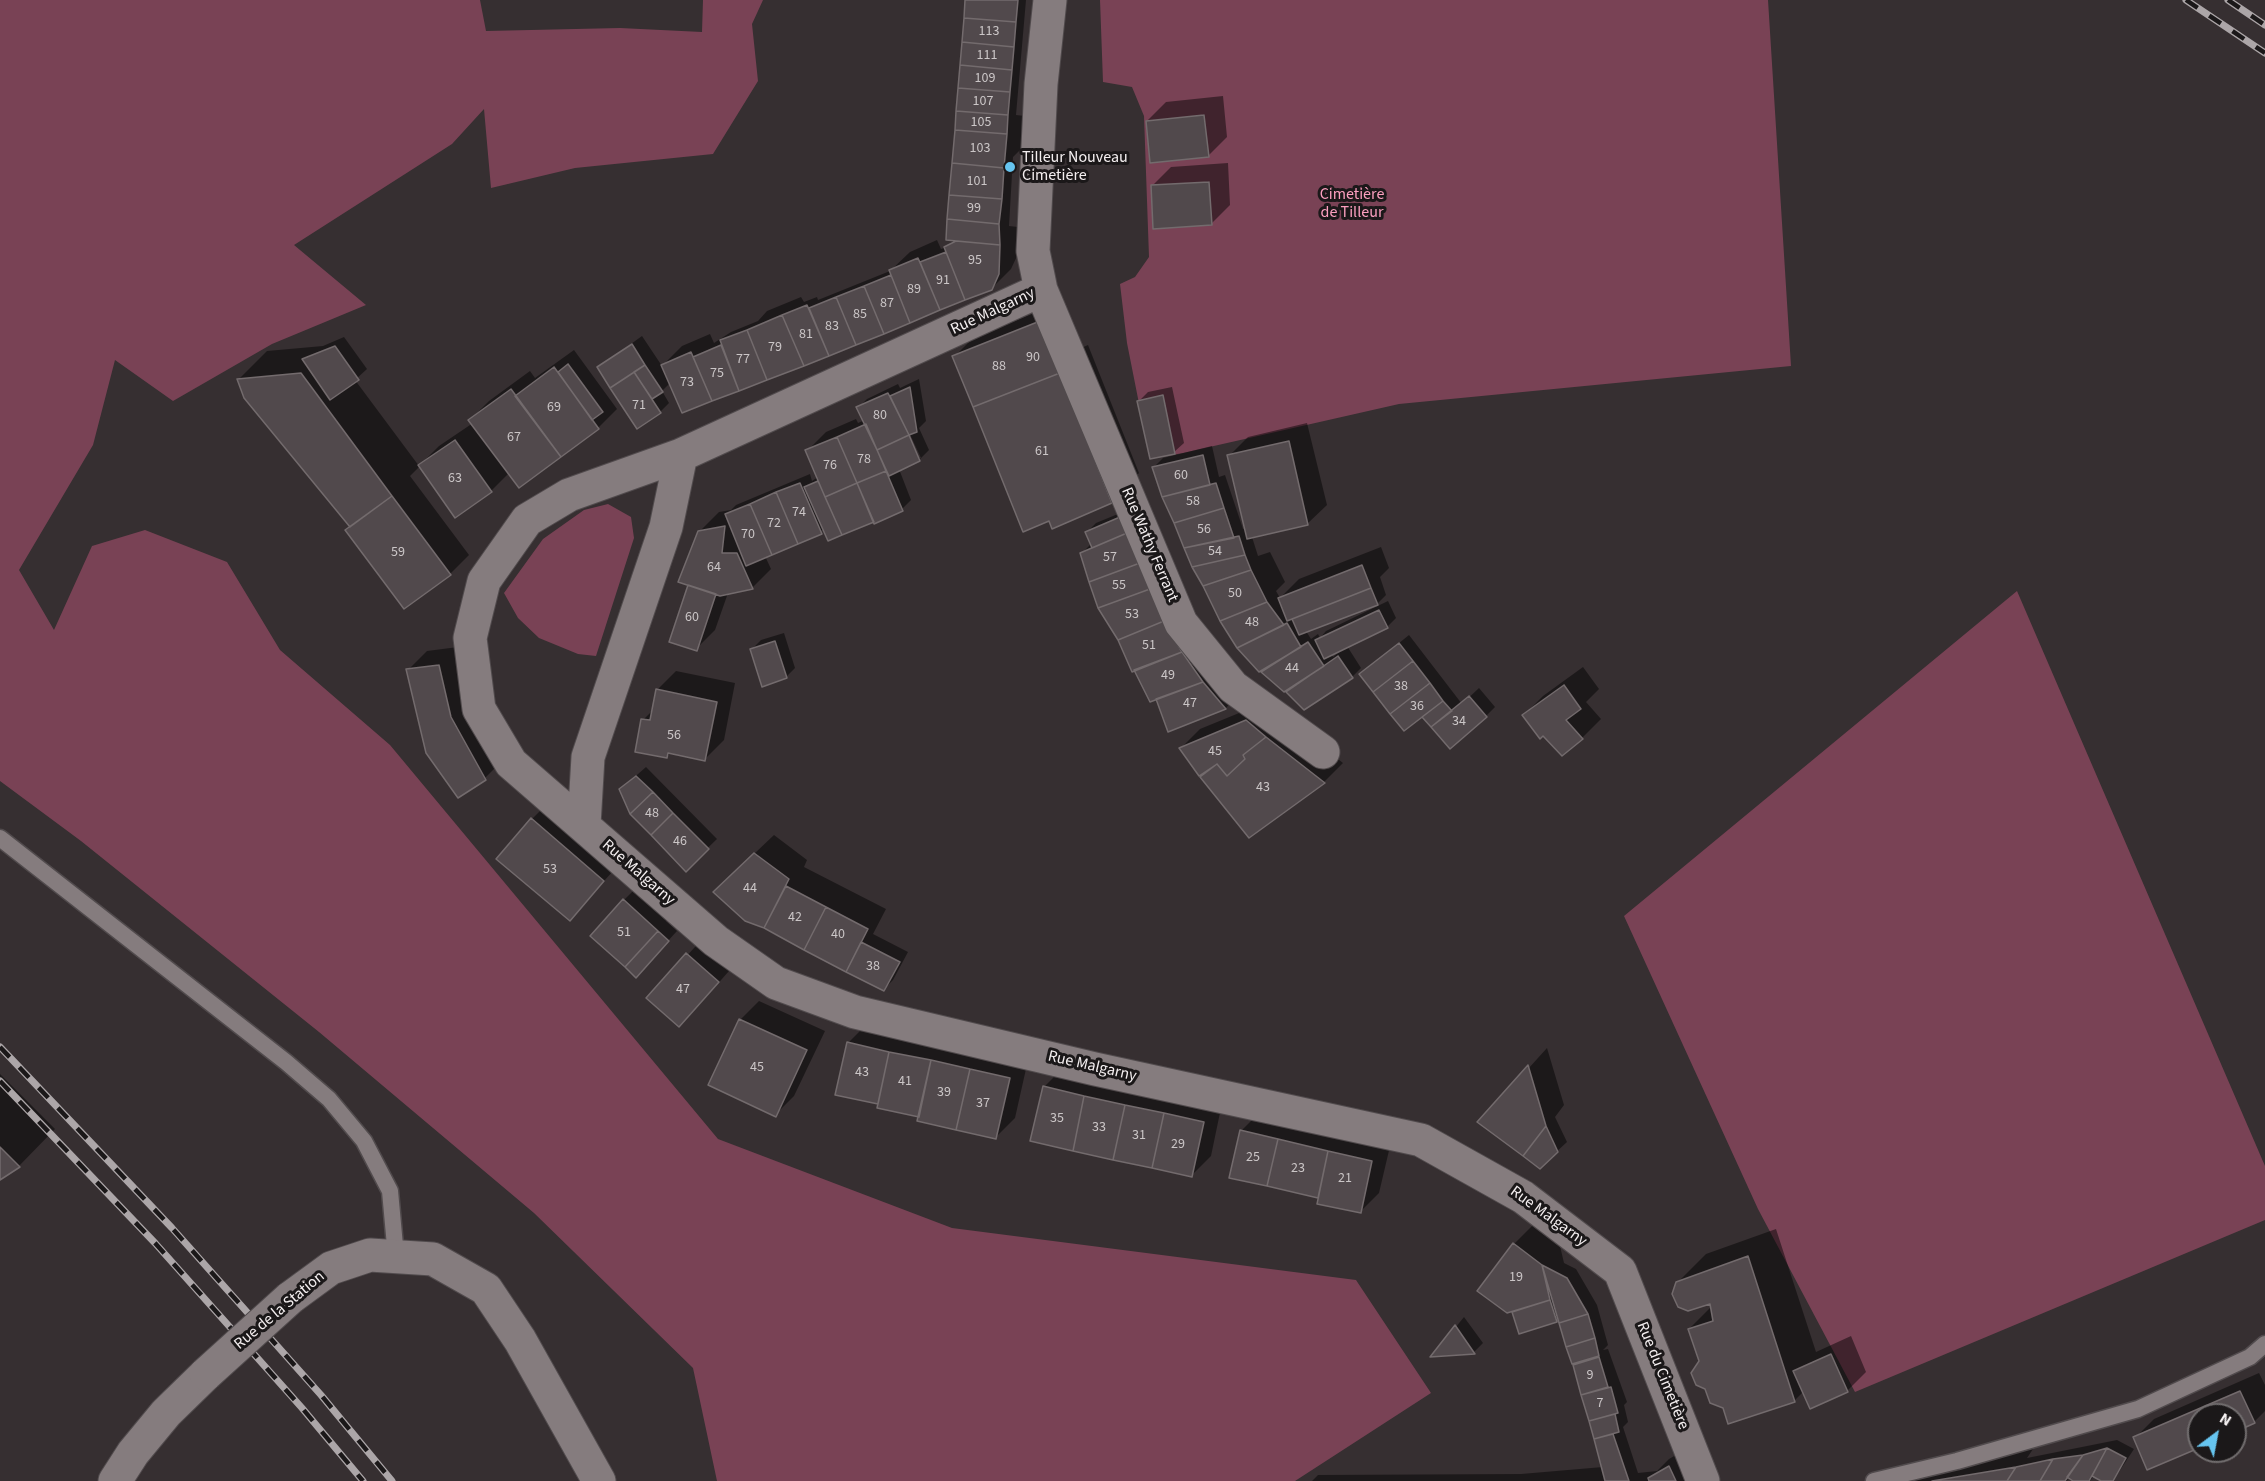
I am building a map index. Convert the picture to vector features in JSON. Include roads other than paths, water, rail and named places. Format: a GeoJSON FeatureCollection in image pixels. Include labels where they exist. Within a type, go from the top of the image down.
{"type":"FeatureCollection","features":[{"type":"Feature","properties":{"kind":"street","name":"Rue Malgarny"},"geometry":{"type":"LineString","coordinates":[[1050,0],[1041,84],[1033,251],[1041,290],[681,455],[569,495],[527,520],[484,581],[470,638],[479,709],[512,763],[716,941],[776,983],[855,1012],[1095,1069],[1421,1140],[1523,1197],[1620,1271]]}},
{"type":"Feature","properties":{"kind":"street","name":"Rue Wathy Ferrant"},"geometry":{"type":"LineString","coordinates":[[1041,290],[1181,623],[1233,687],[1323,752]]}},
{"type":"Feature","properties":{"kind":"street"},"geometry":{"type":"LineString","coordinates":[[584,825],[588,757],[666,527],[681,455]]}},
{"type":"Feature","properties":{"kind":"street","name":"Rue de la Station"},"geometry":{"type":"LineString","coordinates":[[116,1481],[133,1454],[166,1413],[290,1298],[331,1268],[370,1255],[433,1259],[486,1289],[520,1340],[599,1481]]}},
{"type":"Feature","properties":{"kind":"street","name":"Rue du Cimetière"},"geometry":{"type":"LineString","coordinates":[[1620,1271],[1703,1481]]}},
{"type":"Feature","properties":{"kind":"lane"},"geometry":{"type":"LineString","coordinates":[[0,838],[286,1062],[329,1099],[364,1141],[390,1191],[396,1257]]}},
{"type":"Feature","properties":{"kind":"lane"},"geometry":{"type":"LineString","coordinates":[[1874,1481],[1957,1461],[2138,1409],[2250,1357],[2265,1344]]}},
{"type":"Feature","properties":{"kind":"railway"},"geometry":{"type":"LineString","coordinates":[[2186,0],[2265,53]]}},
{"type":"Feature","properties":{"kind":"railway"},"geometry":{"type":"LineString","coordinates":[[2228,0],[2265,25]]}},
{"type":"Feature","properties":{"kind":"railway"},"geometry":{"type":"LineString","coordinates":[[0,1047],[172,1228],[321,1395],[392,1481]]}},
{"type":"Feature","properties":{"kind":"railway"},"geometry":{"type":"LineString","coordinates":[[0,1081],[155,1243],[302,1408],[363,1481]]}},
{"type":"Feature","properties":{"kind":"place","name":"Tilleur Nouveau Cimetière"},"geometry":{"type":"Point","coordinates":[1010,167]}},
{"type":"Feature","properties":{"kind":"park label","name":"Cimetière de Tilleur"},"geometry":{"type":"Point","coordinates":[1352,204]}}]}
